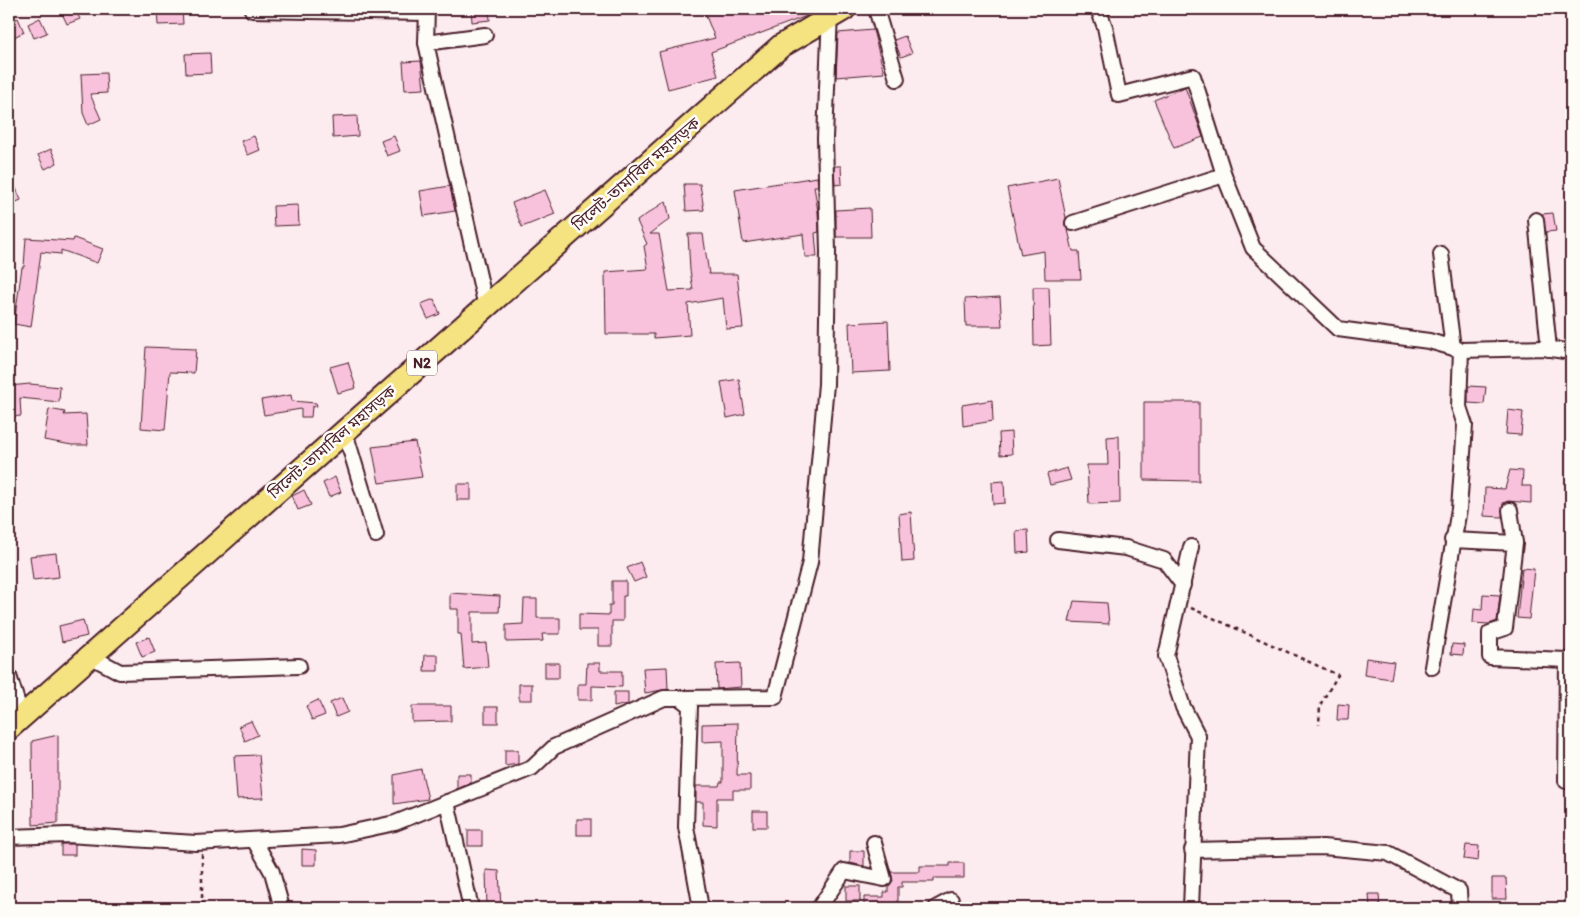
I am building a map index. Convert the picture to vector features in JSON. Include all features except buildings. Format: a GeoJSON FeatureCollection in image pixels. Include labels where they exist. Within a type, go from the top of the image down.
{"type":"FeatureCollection","features":[{"type":"Feature","properties":{"kind":"highway","name":"সিলেট-তামাবিল মহাসড়ক"},"geometry":{"type":"LineString","coordinates":[[15,722],[781,46],[834,11]]}},
{"type":"Feature","properties":{"kind":"street"},"geometry":{"type":"LineString","coordinates":[[876,9],[897,79]]}},
{"type":"Feature","properties":{"kind":"street"},"geometry":{"type":"LineString","coordinates":[[1098,9],[1104,27],[1119,95],[1193,76],[1224,175],[1253,248],[1338,329],[1429,341],[1457,349],[1549,349],[1571,352]]}},
{"type":"Feature","properties":{"kind":"street"},"geometry":{"type":"LineString","coordinates":[[252,10],[427,11],[426,43],[486,307]]}},
{"type":"Feature","properties":{"kind":"street"},"geometry":{"type":"LineString","coordinates":[[9,837],[67,835],[202,842],[339,835],[395,823],[532,768],[554,747],[664,698],[774,697],[810,562],[826,384],[828,252],[825,138],[834,11]]}},
{"type":"Feature","properties":{"kind":"street"},"geometry":{"type":"LineString","coordinates":[[426,43],[484,35]]}},
{"type":"Feature","properties":{"kind":"street"},"geometry":{"type":"LineString","coordinates":[[1073,223],[1224,175]]}},
{"type":"Feature","properties":{"kind":"street"},"geometry":{"type":"LineString","coordinates":[[1536,220],[1549,349]]}},
{"type":"Feature","properties":{"kind":"street"},"geometry":{"type":"LineString","coordinates":[[1432,667],[1452,540],[1459,509],[1465,425],[1459,407],[1457,349],[1441,254]]}},
{"type":"Feature","properties":{"kind":"street"},"geometry":{"type":"LineString","coordinates":[[344,432],[376,535]]}},
{"type":"Feature","properties":{"kind":"street"},"geometry":{"type":"LineString","coordinates":[[1510,510],[1516,543],[1505,628],[1490,633],[1490,657],[1567,660],[1566,781]]}},
{"type":"Feature","properties":{"kind":"street"},"geometry":{"type":"LineString","coordinates":[[1058,540],[1126,548],[1164,560],[1184,585]]}},
{"type":"Feature","properties":{"kind":"street"},"geometry":{"type":"LineString","coordinates":[[1452,540],[1516,543]]}},
{"type":"Feature","properties":{"kind":"street"},"geometry":{"type":"LineString","coordinates":[[1191,547],[1184,585],[1166,656],[1183,708],[1198,736],[1191,908]]}},
{"type":"Feature","properties":{"kind":"street"},"geometry":{"type":"LineString","coordinates":[[90,656],[120,672],[299,666]]}},
{"type":"Feature","properties":{"kind":"street"},"geometry":{"type":"LineString","coordinates":[[9,676],[15,722]]}},
{"type":"Feature","properties":{"kind":"street"},"geometry":{"type":"LineString","coordinates":[[680,698],[690,706],[686,827],[701,908]]}},
{"type":"Feature","properties":{"kind":"street"},"geometry":{"type":"LineString","coordinates":[[448,802],[471,908]]}},
{"type":"Feature","properties":{"kind":"street"},"geometry":{"type":"LineString","coordinates":[[254,840],[272,872],[282,908]]}},
{"type":"Feature","properties":{"kind":"street"},"geometry":{"type":"LineString","coordinates":[[819,908],[844,871],[884,878],[874,843]]}},
{"type":"Feature","properties":{"kind":"street"},"geometry":{"type":"LineString","coordinates":[[1192,850],[1323,847],[1388,853],[1459,891],[1460,908]]}},
{"type":"Feature","properties":{"kind":"street"},"geometry":{"type":"LineString","coordinates":[[936,908],[951,900]]}},
{"type":"Feature","properties":{"kind":"path"},"geometry":{"type":"LineString","coordinates":[[1179,603],[1338,676],[1320,705],[1320,724]]}},
{"type":"Feature","properties":{"kind":"path"},"geometry":{"type":"LineString","coordinates":[[202,842],[202,908]]}}]}
